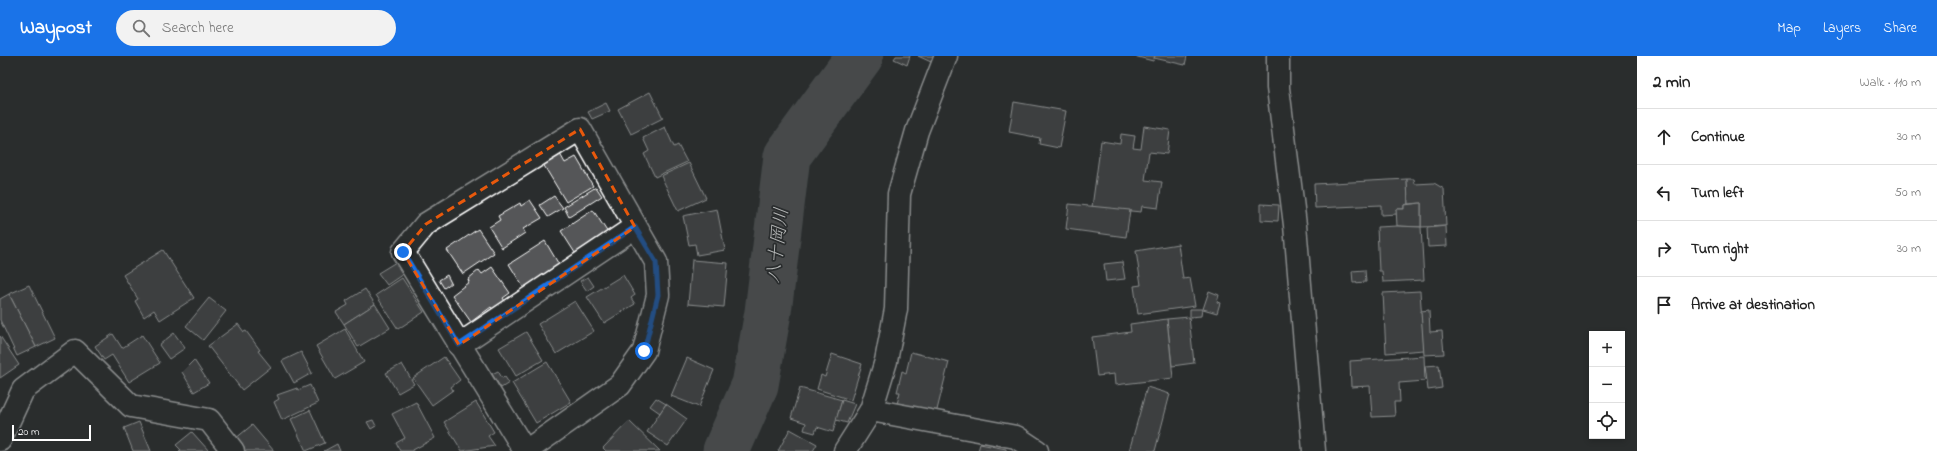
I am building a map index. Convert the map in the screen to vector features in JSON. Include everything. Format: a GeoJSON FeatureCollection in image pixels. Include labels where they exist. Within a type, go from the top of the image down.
{"type":"FeatureCollection","features":[{"type":"Feature","properties":{"kind":"street"},"geometry":{"type":"LineString","coordinates":[[845,451],[871,410],[886,361],[896,309],[899,194],[917,131],[946,56]]}},
{"type":"Feature","properties":{"kind":"street"},"geometry":{"type":"LineString","coordinates":[[1278,56],[1278,88],[1295,225],[1314,451]]}},
{"type":"Feature","properties":{"kind":"street"},"geometry":{"type":"LineString","coordinates":[[580,129],[635,227],[656,262],[658,295],[644,351],[620,385],[525,451],[403,252],[426,224],[580,129]]}},
{"type":"Feature","properties":{"kind":"street"},"geometry":{"type":"LineString","coordinates":[[459,345],[635,227]]}},
{"type":"Feature","properties":{"kind":"street"},"geometry":{"type":"LineString","coordinates":[[0,440],[23,390],[75,351],[131,406],[209,420],[233,451]]}},
{"type":"Feature","properties":{"kind":"street"},"geometry":{"type":"LineString","coordinates":[[871,410],[1016,438],[1037,451]]}},
{"type":"Feature","properties":{"kind":"highlighted area"},"geometry":{"type":"Polygon","coordinates":[[[580,129],[635,227],[459,345],[403,252],[426,224],[580,129]]]}},
{"type":"Feature","properties":{"kind":"building"},"geometry":{"type":"Polygon","coordinates":[[[896,56],[910,56],[907,65],[894,59],[896,56]]]}},
{"type":"Feature","properties":{"kind":"building"},"geometry":{"type":"Polygon","coordinates":[[[918,56],[934,56],[931,62],[918,56]]]}},
{"type":"Feature","properties":{"kind":"building"},"geometry":{"type":"Polygon","coordinates":[[[1134,56],[1155,56],[1153,61],[1134,56]]]}},
{"type":"Feature","properties":{"kind":"building"},"geometry":{"type":"Polygon","coordinates":[[[1155,56],[1187,56],[1185,65],[1154,58],[1155,56]]]}},
{"type":"Feature","properties":{"kind":"building"},"geometry":{"type":"Polygon","coordinates":[[[650,92],[663,118],[631,134],[618,109],[650,92]]]}},
{"type":"Feature","properties":{"kind":"building"},"geometry":{"type":"Polygon","coordinates":[[[1014,102],[1066,111],[1059,148],[1039,144],[1040,138],[1009,132],[1014,102]]]}},
{"type":"Feature","properties":{"kind":"building"},"geometry":{"type":"Polygon","coordinates":[[[606,103],[610,111],[592,119],[588,112],[606,103]]]}},
{"type":"Feature","properties":{"kind":"building"},"geometry":{"type":"Polygon","coordinates":[[[1144,126],[1170,130],[1167,154],[1149,152],[1145,180],[1162,182],[1158,208],[1142,206],[1141,212],[1092,207],[1101,141],[1120,144],[1121,134],[1135,136],[1133,148],[1141,149],[1144,126]]]}},
{"type":"Feature","properties":{"kind":"building"},"geometry":{"type":"Polygon","coordinates":[[[665,127],[674,147],[678,145],[687,162],[655,177],[644,154],[649,151],[643,138],[665,127]]]}},
{"type":"Feature","properties":{"kind":"building"},"geometry":{"type":"Polygon","coordinates":[[[560,154],[565,163],[576,157],[593,186],[566,202],[543,164],[560,154]]]}},
{"type":"Feature","properties":{"kind":"building"},"geometry":{"type":"Polygon","coordinates":[[[689,163],[706,198],[678,211],[661,176],[689,163]]]}},
{"type":"Feature","properties":{"kind":"building"},"geometry":{"type":"Polygon","coordinates":[[[1407,179],[1408,204],[1404,205],[1404,209],[1396,209],[1397,214],[1381,215],[1381,205],[1315,208],[1314,184],[1407,179]]]}},
{"type":"Feature","properties":{"kind":"building"},"geometry":{"type":"Polygon","coordinates":[[[1407,179],[1414,179],[1415,184],[1434,183],[1444,189],[1446,226],[1421,227],[1421,203],[1408,204],[1407,179]]]}},
{"type":"Feature","properties":{"kind":"building"},"geometry":{"type":"Polygon","coordinates":[[[596,187],[602,196],[569,217],[564,207],[596,187]]]}},
{"type":"Feature","properties":{"kind":"building"},"geometry":{"type":"Polygon","coordinates":[[[554,196],[563,208],[548,217],[540,205],[554,196]]]}},
{"type":"Feature","properties":{"kind":"building"},"geometry":{"type":"Polygon","coordinates":[[[530,200],[542,218],[523,229],[525,233],[502,248],[489,227],[500,220],[498,216],[520,203],[521,206],[530,200]]]}},
{"type":"Feature","properties":{"kind":"building"},"geometry":{"type":"Polygon","coordinates":[[[1421,203],[1421,227],[1397,226],[1396,209],[1404,209],[1404,205],[1421,203]]]}},
{"type":"Feature","properties":{"kind":"building"},"geometry":{"type":"Polygon","coordinates":[[[1069,204],[1130,210],[1126,237],[1066,229],[1069,204]]]}},
{"type":"Feature","properties":{"kind":"building"},"geometry":{"type":"Polygon","coordinates":[[[1261,204],[1279,205],[1278,221],[1261,220],[1261,204]]]}},
{"type":"Feature","properties":{"kind":"building"},"geometry":{"type":"Polygon","coordinates":[[[717,209],[725,250],[697,255],[695,244],[689,245],[683,216],[717,209]]]}},
{"type":"Feature","properties":{"kind":"building"},"geometry":{"type":"Polygon","coordinates":[[[593,210],[610,236],[577,256],[561,231],[593,210]]]}},
{"type":"Feature","properties":{"kind":"building"},"geometry":{"type":"Polygon","coordinates":[[[1446,226],[1447,246],[1428,247],[1427,228],[1446,226]]]}},
{"type":"Feature","properties":{"kind":"building"},"geometry":{"type":"Polygon","coordinates":[[[1377,227],[1421,227],[1424,280],[1383,282],[1382,271],[1379,271],[1377,227]]]}},
{"type":"Feature","properties":{"kind":"building"},"geometry":{"type":"Polygon","coordinates":[[[478,229],[494,253],[463,274],[447,250],[478,229]]]}},
{"type":"Feature","properties":{"kind":"building"},"geometry":{"type":"Polygon","coordinates":[[[545,241],[561,268],[525,290],[509,264],[545,241]]]}},
{"type":"Feature","properties":{"kind":"building"},"geometry":{"type":"Polygon","coordinates":[[[1178,244],[1183,279],[1190,278],[1195,306],[1138,314],[1134,286],[1141,285],[1136,251],[1178,244]]]}},
{"type":"Feature","properties":{"kind":"building"},"geometry":{"type":"Polygon","coordinates":[[[163,250],[194,298],[160,320],[154,310],[144,317],[135,301],[138,299],[123,275],[163,250]]]}},
{"type":"Feature","properties":{"kind":"building"},"geometry":{"type":"Polygon","coordinates":[[[692,260],[728,263],[724,307],[688,304],[692,260]]]}},
{"type":"Feature","properties":{"kind":"building"},"geometry":{"type":"Polygon","coordinates":[[[396,262],[403,274],[387,285],[378,273],[396,262]]]}},
{"type":"Feature","properties":{"kind":"building"},"geometry":{"type":"Polygon","coordinates":[[[1122,262],[1125,279],[1106,281],[1104,264],[1122,262]]]}},
{"type":"Feature","properties":{"kind":"building"},"geometry":{"type":"Polygon","coordinates":[[[492,267],[510,293],[503,298],[506,303],[494,311],[491,307],[471,322],[452,295],[469,282],[468,279],[479,270],[482,274],[492,267]]]}},
{"type":"Feature","properties":{"kind":"building"},"geometry":{"type":"Polygon","coordinates":[[[1365,270],[1366,282],[1353,283],[1352,271],[1365,270]]]}},
{"type":"Feature","properties":{"kind":"building"},"geometry":{"type":"Polygon","coordinates":[[[447,275],[451,283],[444,288],[439,280],[447,275]]]}},
{"type":"Feature","properties":{"kind":"building"},"geometry":{"type":"Polygon","coordinates":[[[623,275],[635,295],[631,298],[635,304],[604,323],[587,297],[623,275]]]}},
{"type":"Feature","properties":{"kind":"building"},"geometry":{"type":"Polygon","coordinates":[[[588,277],[594,286],[587,291],[580,281],[588,277]]]}},
{"type":"Feature","properties":{"kind":"building"},"geometry":{"type":"Polygon","coordinates":[[[402,278],[424,312],[398,329],[376,295],[402,278]]]}},
{"type":"Feature","properties":{"kind":"building"},"geometry":{"type":"Polygon","coordinates":[[[29,285],[55,338],[36,347],[9,294],[29,285]]]}},
{"type":"Feature","properties":{"kind":"building"},"geometry":{"type":"Polygon","coordinates":[[[365,289],[375,304],[344,324],[336,312],[348,305],[346,301],[365,289]]]}},
{"type":"Feature","properties":{"kind":"building"},"geometry":{"type":"Polygon","coordinates":[[[1209,291],[1219,295],[1217,302],[1220,303],[1217,313],[1203,309],[1209,291]]]}},
{"type":"Feature","properties":{"kind":"building"},"geometry":{"type":"Polygon","coordinates":[[[1420,291],[1424,350],[1386,353],[1383,293],[1420,291]]]}},
{"type":"Feature","properties":{"kind":"building"},"geometry":{"type":"Polygon","coordinates":[[[9,294],[36,347],[17,356],[0,320],[0,299],[9,294]]]}},
{"type":"Feature","properties":{"kind":"building"},"geometry":{"type":"Polygon","coordinates":[[[209,298],[226,311],[203,340],[186,326],[209,298]]]}},
{"type":"Feature","properties":{"kind":"building"},"geometry":{"type":"Polygon","coordinates":[[[575,301],[594,331],[556,354],[538,324],[575,301]]]}},
{"type":"Feature","properties":{"kind":"building"},"geometry":{"type":"Polygon","coordinates":[[[375,304],[390,328],[358,347],[344,324],[375,304]]]}},
{"type":"Feature","properties":{"kind":"building"},"geometry":{"type":"Polygon","coordinates":[[[1190,309],[1202,309],[1201,316],[1190,317],[1190,309]]]}},
{"type":"Feature","properties":{"kind":"building"},"geometry":{"type":"Polygon","coordinates":[[[1429,310],[1430,332],[1442,331],[1444,354],[1424,355],[1421,311],[1429,310]]]}},
{"type":"Feature","properties":{"kind":"building"},"geometry":{"type":"Polygon","coordinates":[[[1189,317],[1194,363],[1172,366],[1167,319],[1189,317]]]}},
{"type":"Feature","properties":{"kind":"building"},"geometry":{"type":"Polygon","coordinates":[[[1167,319],[1173,378],[1115,385],[1114,374],[1097,376],[1092,337],[1131,332],[1130,324],[1167,319]]]}},
{"type":"Feature","properties":{"kind":"building"},"geometry":{"type":"Polygon","coordinates":[[[238,324],[244,332],[246,331],[260,350],[258,351],[271,367],[242,390],[208,346],[238,324]]]}},
{"type":"Feature","properties":{"kind":"building"},"geometry":{"type":"Polygon","coordinates":[[[345,329],[364,362],[335,379],[316,346],[345,329]]]}},
{"type":"Feature","properties":{"kind":"building"},"geometry":{"type":"Polygon","coordinates":[[[526,332],[543,360],[516,376],[499,348],[526,332]]]}},
{"type":"Feature","properties":{"kind":"building"},"geometry":{"type":"Polygon","coordinates":[[[174,333],[185,348],[169,359],[159,345],[174,333]]]}},
{"type":"Feature","properties":{"kind":"building"},"geometry":{"type":"Polygon","coordinates":[[[113,334],[122,348],[142,335],[160,363],[129,382],[112,355],[104,360],[95,346],[113,334]]]}},
{"type":"Feature","properties":{"kind":"building"},"geometry":{"type":"Polygon","coordinates":[[[0,336],[19,365],[0,378],[0,336]]]}},
{"type":"Feature","properties":{"kind":"building"},"geometry":{"type":"Polygon","coordinates":[[[301,352],[312,373],[294,383],[282,361],[301,352]]]}},
{"type":"Feature","properties":{"kind":"building"},"geometry":{"type":"Polygon","coordinates":[[[911,352],[949,362],[936,414],[897,404],[900,392],[897,392],[902,371],[906,373],[911,352]]]}},
{"type":"Feature","properties":{"kind":"building"},"geometry":{"type":"Polygon","coordinates":[[[832,354],[862,364],[851,400],[817,389],[821,375],[825,377],[832,354]]]}},
{"type":"Feature","properties":{"kind":"building"},"geometry":{"type":"Polygon","coordinates":[[[1424,356],[1425,381],[1399,383],[1400,402],[1394,402],[1395,416],[1372,417],[1370,386],[1351,387],[1350,361],[1424,356]]]}},
{"type":"Feature","properties":{"kind":"building"},"geometry":{"type":"Polygon","coordinates":[[[444,357],[460,380],[451,387],[453,390],[432,405],[413,378],[444,357]]]}},
{"type":"Feature","properties":{"kind":"building"},"geometry":{"type":"Polygon","coordinates":[[[687,358],[714,370],[699,407],[671,396],[687,358]]]}},
{"type":"Feature","properties":{"kind":"building"},"geometry":{"type":"Polygon","coordinates":[[[194,360],[209,383],[194,392],[182,372],[194,360]]]}},
{"type":"Feature","properties":{"kind":"building"},"geometry":{"type":"Polygon","coordinates":[[[547,362],[571,402],[536,423],[512,383],[547,362]]]}},
{"type":"Feature","properties":{"kind":"building"},"geometry":{"type":"Polygon","coordinates":[[[402,364],[414,384],[398,393],[386,373],[402,364]]]}},
{"type":"Feature","properties":{"kind":"building"},"geometry":{"type":"Polygon","coordinates":[[[1439,365],[1442,388],[1428,390],[1425,366],[1439,365]]]}},
{"type":"Feature","properties":{"kind":"building"},"geometry":{"type":"Polygon","coordinates":[[[498,371],[502,378],[505,377],[509,383],[501,388],[492,374],[498,371]]]}},
{"type":"Feature","properties":{"kind":"building"},"geometry":{"type":"Polygon","coordinates":[[[310,385],[318,403],[282,420],[274,402],[279,399],[277,395],[297,388],[298,390],[310,385]]]}},
{"type":"Feature","properties":{"kind":"building"},"geometry":{"type":"Polygon","coordinates":[[[1147,387],[1170,394],[1155,451],[1129,451],[1147,387]]]}},
{"type":"Feature","properties":{"kind":"building"},"geometry":{"type":"Polygon","coordinates":[[[800,388],[842,400],[833,432],[817,427],[815,433],[804,430],[806,423],[791,418],[800,388]]]}},
{"type":"Feature","properties":{"kind":"building"},"geometry":{"type":"Polygon","coordinates":[[[656,398],[666,404],[660,413],[650,406],[656,398]]]}},
{"type":"Feature","properties":{"kind":"building"},"geometry":{"type":"Polygon","coordinates":[[[842,400],[855,404],[847,423],[836,420],[842,400]]]}},
{"type":"Feature","properties":{"kind":"building"},"geometry":{"type":"Polygon","coordinates":[[[416,402],[435,438],[411,451],[400,451],[396,443],[405,438],[392,414],[416,402]]]}},
{"type":"Feature","properties":{"kind":"building"},"geometry":{"type":"Polygon","coordinates":[[[476,402],[494,432],[488,436],[495,446],[462,451],[444,422],[476,402]]]}},
{"type":"Feature","properties":{"kind":"building"},"geometry":{"type":"Polygon","coordinates":[[[666,404],[687,419],[668,446],[647,432],[666,404]]]}},
{"type":"Feature","properties":{"kind":"building"},"geometry":{"type":"Polygon","coordinates":[[[310,410],[325,443],[306,451],[291,419],[310,410]]]}},
{"type":"Feature","properties":{"kind":"building"},"geometry":{"type":"Polygon","coordinates":[[[373,420],[376,426],[371,429],[367,422],[373,420]]]}},
{"type":"Feature","properties":{"kind":"building"},"geometry":{"type":"Polygon","coordinates":[[[629,421],[660,451],[606,451],[603,448],[629,421]]]}},
{"type":"Feature","properties":{"kind":"building"},"geometry":{"type":"Polygon","coordinates":[[[139,422],[151,451],[133,451],[124,428],[139,422]]]}},
{"type":"Feature","properties":{"kind":"building"},"geometry":{"type":"Polygon","coordinates":[[[252,425],[274,451],[244,451],[235,439],[252,425]]]}},
{"type":"Feature","properties":{"kind":"building"},"geometry":{"type":"Polygon","coordinates":[[[790,429],[817,444],[813,451],[778,451],[790,429]]]}},
{"type":"Feature","properties":{"kind":"building"},"geometry":{"type":"Polygon","coordinates":[[[192,432],[209,451],[179,451],[181,450],[176,445],[192,432]]]}},
{"type":"Feature","properties":{"kind":"building"},"geometry":{"type":"Polygon","coordinates":[[[337,444],[340,451],[324,451],[337,444]]]}},
{"type":"Feature","properties":{"kind":"building"},"geometry":{"type":"Polygon","coordinates":[[[980,444],[1006,449],[1006,451],[978,451],[980,444]]]}},
{"type":"Feature","properties":{"kind":"waterway","name":"八十岡川"},"geometry":{"type":"LineString","coordinates":[[726,451],[755,385],[768,312],[787,156],[860,56]]}},
{"type":"Feature","properties":{"kind":"route"},"geometry":{"type":"LineString","coordinates":[[403,252],[459,345],[635,227],[656,262],[658,295],[644,351]]}}]}
